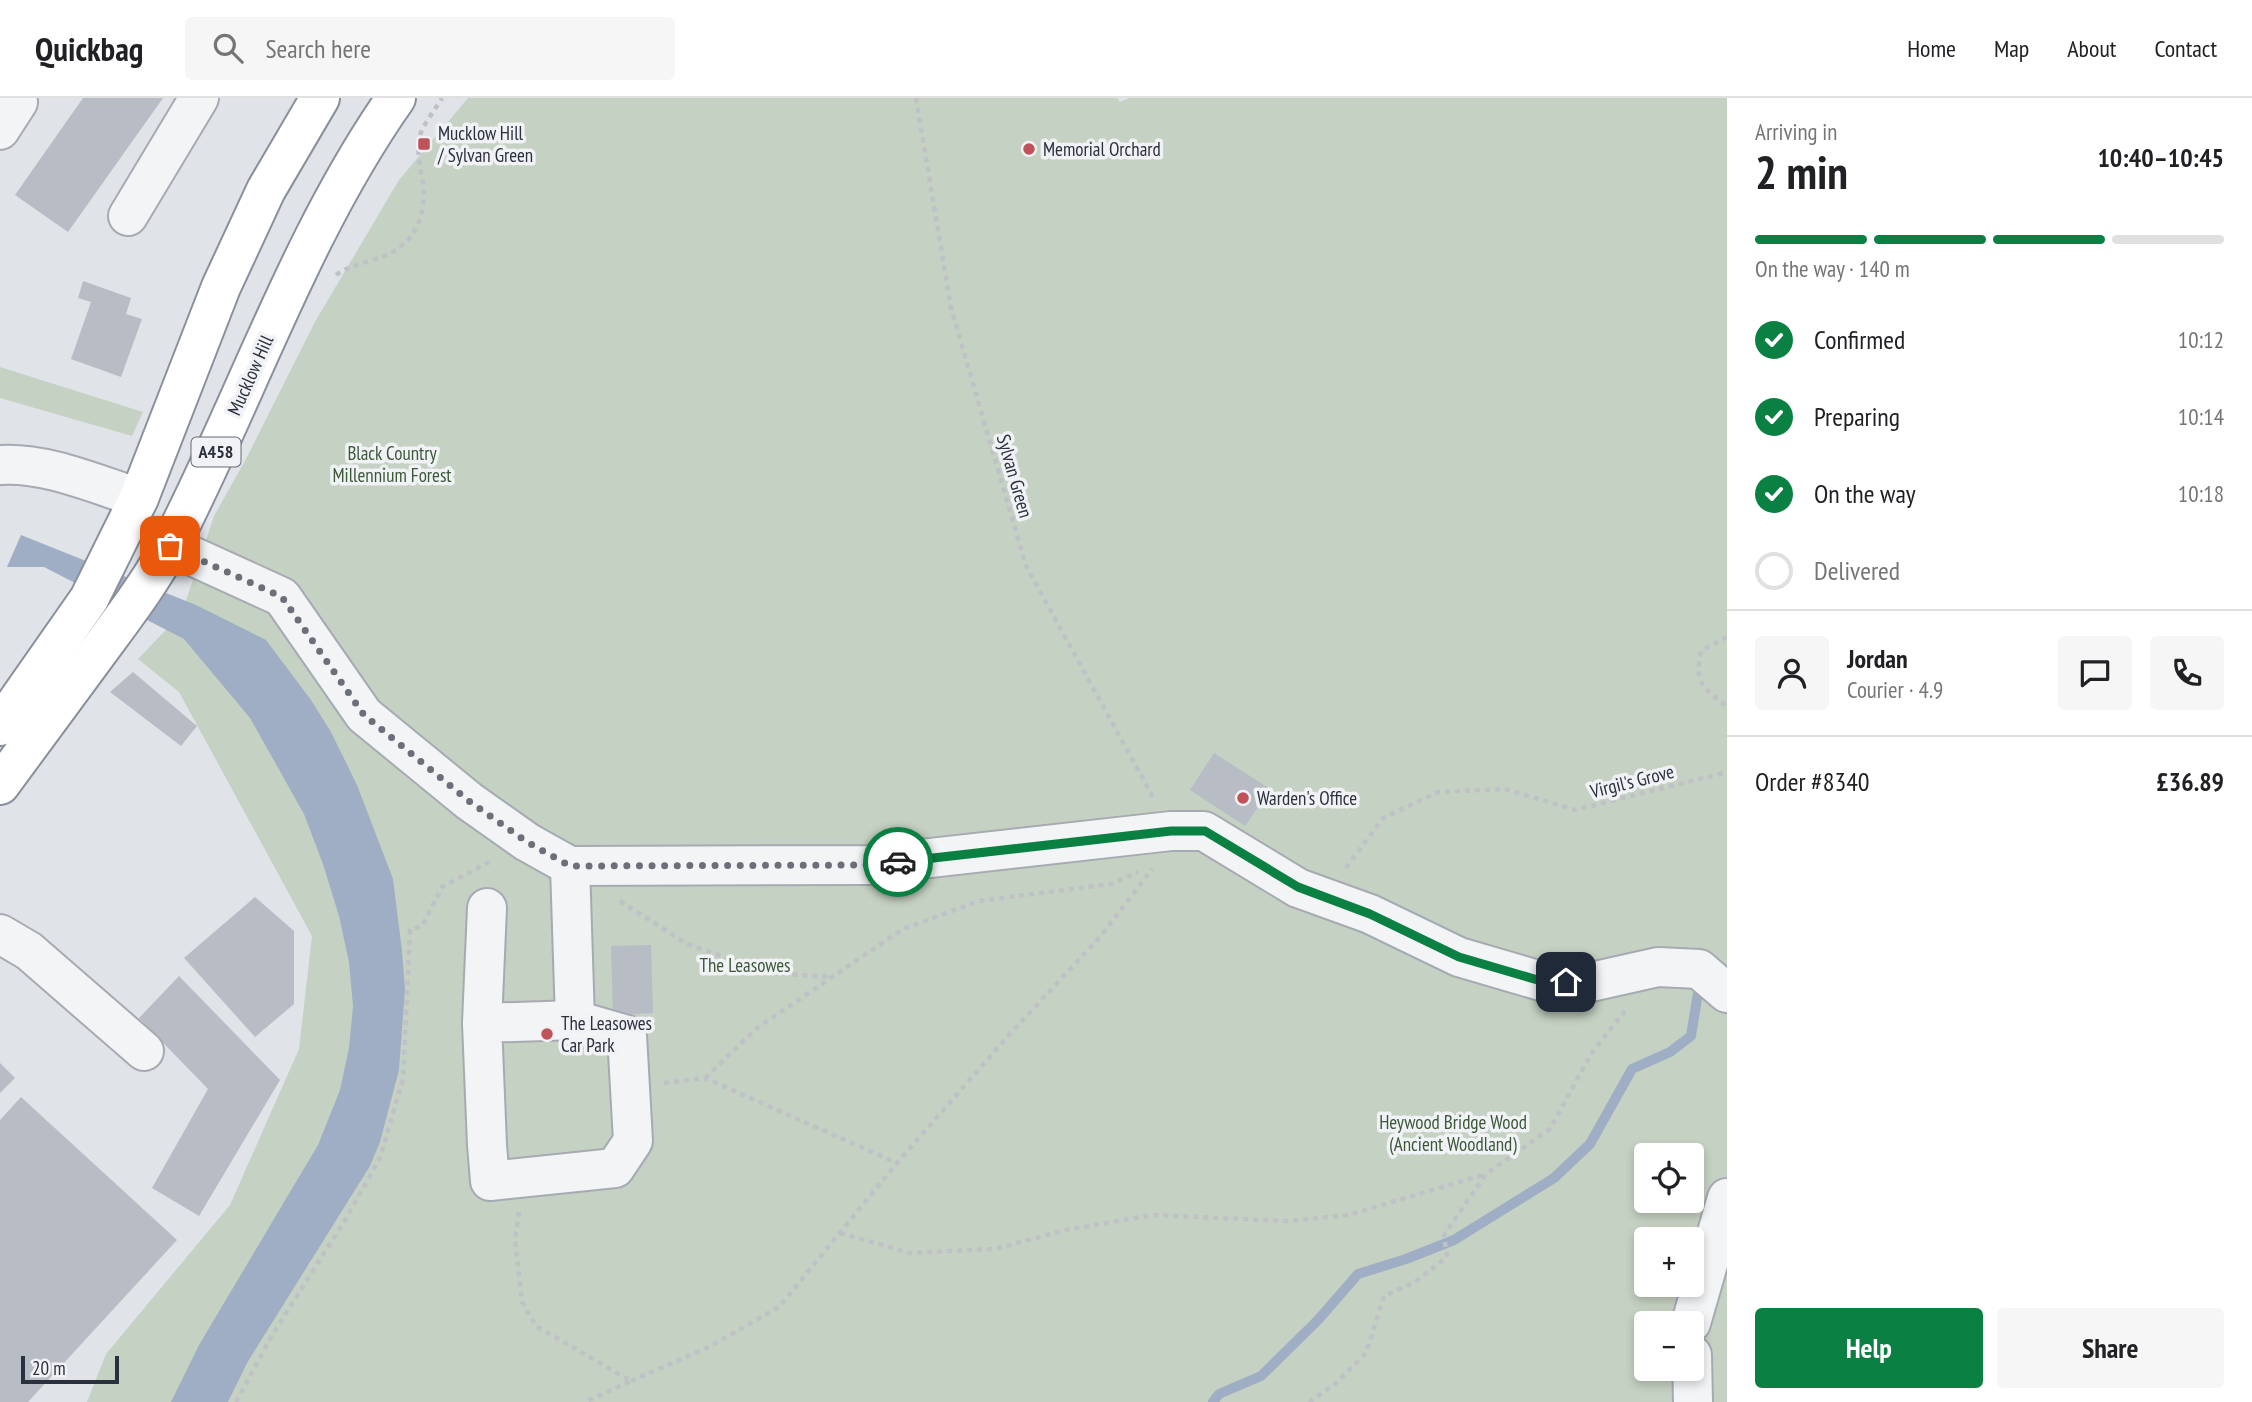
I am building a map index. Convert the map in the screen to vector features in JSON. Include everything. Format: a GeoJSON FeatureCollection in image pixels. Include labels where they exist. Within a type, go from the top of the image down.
{"type":"FeatureCollection","features":[{"type":"Feature","properties":{"kind":"highway","name":"A458"},"geometry":{"type":"LineString","coordinates":[[0,726],[89,598],[139,498],[221,287],[266,190],[320,98]]}},
{"type":"Feature","properties":{"kind":"highway","name":"Mucklow Hill"},"geometry":{"type":"LineString","coordinates":[[0,785],[131,607],[170,546],[220,445],[284,299],[355,163],[396,98]]}},
{"type":"Feature","properties":{"kind":"lane"},"geometry":{"type":"LineString","coordinates":[[128,216],[199,98]]}},
{"type":"Feature","properties":{"kind":"lane"},"geometry":{"type":"LineString","coordinates":[[0,464],[57,472],[139,498]]}},
{"type":"Feature","properties":{"kind":"lane"},"geometry":{"type":"LineString","coordinates":[[170,546],[282,597],[364,715],[469,801],[527,842],[570,866],[868,865],[1171,831],[1205,831],[1298,887],[1370,914],[1459,957],[1541,981],[1591,982],[1658,967],[1713,981]]}},
{"type":"Feature","properties":{"kind":"lane"},"geometry":{"type":"LineString","coordinates":[[570,866],[575,1020]]}},
{"type":"Feature","properties":{"kind":"lane"},"geometry":{"type":"LineString","coordinates":[[482,1023],[575,1020],[626,1035],[633,1141],[615,1168],[490,1181],[482,1023],[487,908]]}},
{"type":"Feature","properties":{"kind":"lane"},"geometry":{"type":"LineString","coordinates":[[0,934],[29,951],[144,1051]]}},
{"type":"Feature","properties":{"kind":"lane"},"geometry":{"type":"LineString","coordinates":[[1694,1311],[1727,1198]]}},
{"type":"Feature","properties":{"kind":"lane"},"geometry":{"type":"LineString","coordinates":[[1693,1381],[1693,1402]]}},
{"type":"Feature","properties":{"kind":"path"},"geometry":{"type":"LineString","coordinates":[[333,277],[348,267],[375,259],[400,247],[416,230],[423,207],[423,181],[418,159],[420,135],[442,98]]}},
{"type":"Feature","properties":{"kind":"path","name":"Sylvan Green"},"geometry":{"type":"LineString","coordinates":[[916,98],[951,309],[1026,566],[1171,831]]}},
{"type":"Feature","properties":{"kind":"path"},"geometry":{"type":"LineString","coordinates":[[1727,637],[1701,651],[1698,668],[1703,687],[1727,706]]}},
{"type":"Feature","properties":{"kind":"path","name":"Virgil's Grove"},"geometry":{"type":"LineString","coordinates":[[1324,897],[1383,818],[1438,792],[1505,789],[1575,810],[1727,772]]}},
{"type":"Feature","properties":{"kind":"path"},"geometry":{"type":"LineString","coordinates":[[236,1402],[271,1337],[345,1220],[380,1158],[403,1079],[410,930],[422,926],[442,887],[527,842]]}},
{"type":"Feature","properties":{"kind":"path"},"geometry":{"type":"LineString","coordinates":[[584,1402],[707,1348],[779,1307],[897,1163],[1008,1036],[1100,937],[1156,865],[1111,884],[979,901],[903,929],[757,1028],[705,1078]]}},
{"type":"Feature","properties":{"kind":"path"},"geometry":{"type":"LineString","coordinates":[[619,901],[687,944],[770,973],[833,977]]}},
{"type":"Feature","properties":{"kind":"path"},"geometry":{"type":"LineString","coordinates":[[840,1233],[910,1253],[995,1249],[1066,1230],[1153,1215],[1287,1221],[1349,1215],[1486,1174],[1550,1129],[1591,1054],[1658,967]]}},
{"type":"Feature","properties":{"kind":"path"},"geometry":{"type":"LineString","coordinates":[[657,1084],[705,1078],[897,1163]]}},
{"type":"Feature","properties":{"kind":"path"},"geometry":{"type":"LineString","coordinates":[[1309,1402],[1335,1384],[1366,1353],[1384,1296],[1415,1282],[1447,1257],[1444,1235],[1486,1174]]}},
{"type":"Feature","properties":{"kind":"path"},"geometry":{"type":"LineString","coordinates":[[514,1239],[522,1303],[536,1326],[631,1381]]}},
{"type":"Feature","properties":{"kind":"green space","name":"The Leasowes"},"geometry":{"type":"Polygon","coordinates":[[[468,98],[1117,98],[1120,102],[1129,98],[1727,98],[1727,1402],[87,1402],[106,1354],[230,1205],[299,1049],[312,936],[179,692],[138,659],[182,613],[214,516],[316,320],[399,180],[468,98]]]}},
{"type":"Feature","properties":{"kind":"green space"},"geometry":{"type":"Polygon","coordinates":[[[0,367],[143,412],[132,436],[0,398],[0,367]]]}},
{"type":"Feature","properties":{"kind":"water"},"geometry":{"type":"Polygon","coordinates":[[[21,535],[196,605],[266,640],[311,700],[331,732],[357,785],[393,879],[405,989],[399,1070],[380,1142],[370,1166],[247,1363],[228,1402],[171,1402],[199,1345],[318,1145],[340,1090],[349,1048],[353,1006],[349,962],[339,916],[304,814],[250,718],[184,639],[44,567],[7,567],[21,535]]]}},
{"type":"Feature","properties":{"kind":"building"},"geometry":{"type":"Polygon","coordinates":[[[83,98],[163,98],[68,232],[15,195],[83,98]]]}},
{"type":"Feature","properties":{"kind":"building"},"geometry":{"type":"Polygon","coordinates":[[[83,281],[131,298],[126,314],[142,319],[121,377],[71,359],[91,302],[78,298],[83,281]]]}},
{"type":"Feature","properties":{"kind":"building"},"geometry":{"type":"Polygon","coordinates":[[[133,672],[197,726],[181,746],[110,692],[133,672]]]}},
{"type":"Feature","properties":{"kind":"building"},"geometry":{"type":"Polygon","coordinates":[[[1214,753],[1270,789],[1245,826],[1190,790],[1214,753]]]}},
{"type":"Feature","properties":{"kind":"building"},"geometry":{"type":"Polygon","coordinates":[[[255,897],[294,931],[294,1004],[255,1037],[184,958],[255,897]]]}},
{"type":"Feature","properties":{"kind":"building"},"geometry":{"type":"Polygon","coordinates":[[[651,945],[653,1013],[613,1015],[611,946],[651,945]]]}},
{"type":"Feature","properties":{"kind":"building"},"geometry":{"type":"Polygon","coordinates":[[[179,976],[280,1080],[199,1216],[152,1188],[208,1089],[139,1018],[179,976]]]}},
{"type":"Feature","properties":{"kind":"building"},"geometry":{"type":"Polygon","coordinates":[[[0,1063],[15,1078],[0,1093],[0,1063]]]}},
{"type":"Feature","properties":{"kind":"building"},"geometry":{"type":"Polygon","coordinates":[[[21,1097],[177,1240],[28,1402],[0,1402],[0,1120],[21,1097]]]}},
{"type":"Feature","properties":{"kind":"waterway"},"geometry":{"type":"LineString","coordinates":[[1213,1402],[1219,1394],[1261,1376],[1318,1320],[1358,1274],[1454,1240],[1554,1178],[1590,1144],[1632,1069],[1670,1052],[1691,1036],[1698,993]]}},
{"type":"Feature","properties":{"kind":"way so far"},"geometry":{"type":"LineString","coordinates":[[170,546],[282,597],[364,715],[469,801],[527,842],[570,866],[868,865],[898,862]]}},
{"type":"Feature","properties":{"kind":"place","name":"Mucklow Hill / Sylvan Green"},"geometry":{"type":"Point","coordinates":[424,144]}},
{"type":"Feature","properties":{"kind":"place","name":"Memorial Orchard"},"geometry":{"type":"Point","coordinates":[1029,149]}},
{"type":"Feature","properties":{"kind":"place","name":"Warden's Office"},"geometry":{"type":"Point","coordinates":[1243,798]}},
{"type":"Feature","properties":{"kind":"place","name":"The Leasowes Car Park"},"geometry":{"type":"Point","coordinates":[547,1034]}},
{"type":"Feature","properties":{"kind":"route"},"geometry":{"type":"LineString","coordinates":[[898,862],[1171,831],[1205,831],[1298,887],[1370,914],[1459,957],[1541,981],[1566,982]]}},
{"type":"Feature","properties":{"kind":"park label","name":"Black Country Millennium Forest"},"geometry":{"type":"Point","coordinates":[392,464]}},
{"type":"Feature","properties":{"kind":"park label","name":"Heywood Bridge Wood (Ancient Woodland)"},"geometry":{"type":"Point","coordinates":[1453,1133]}}]}
